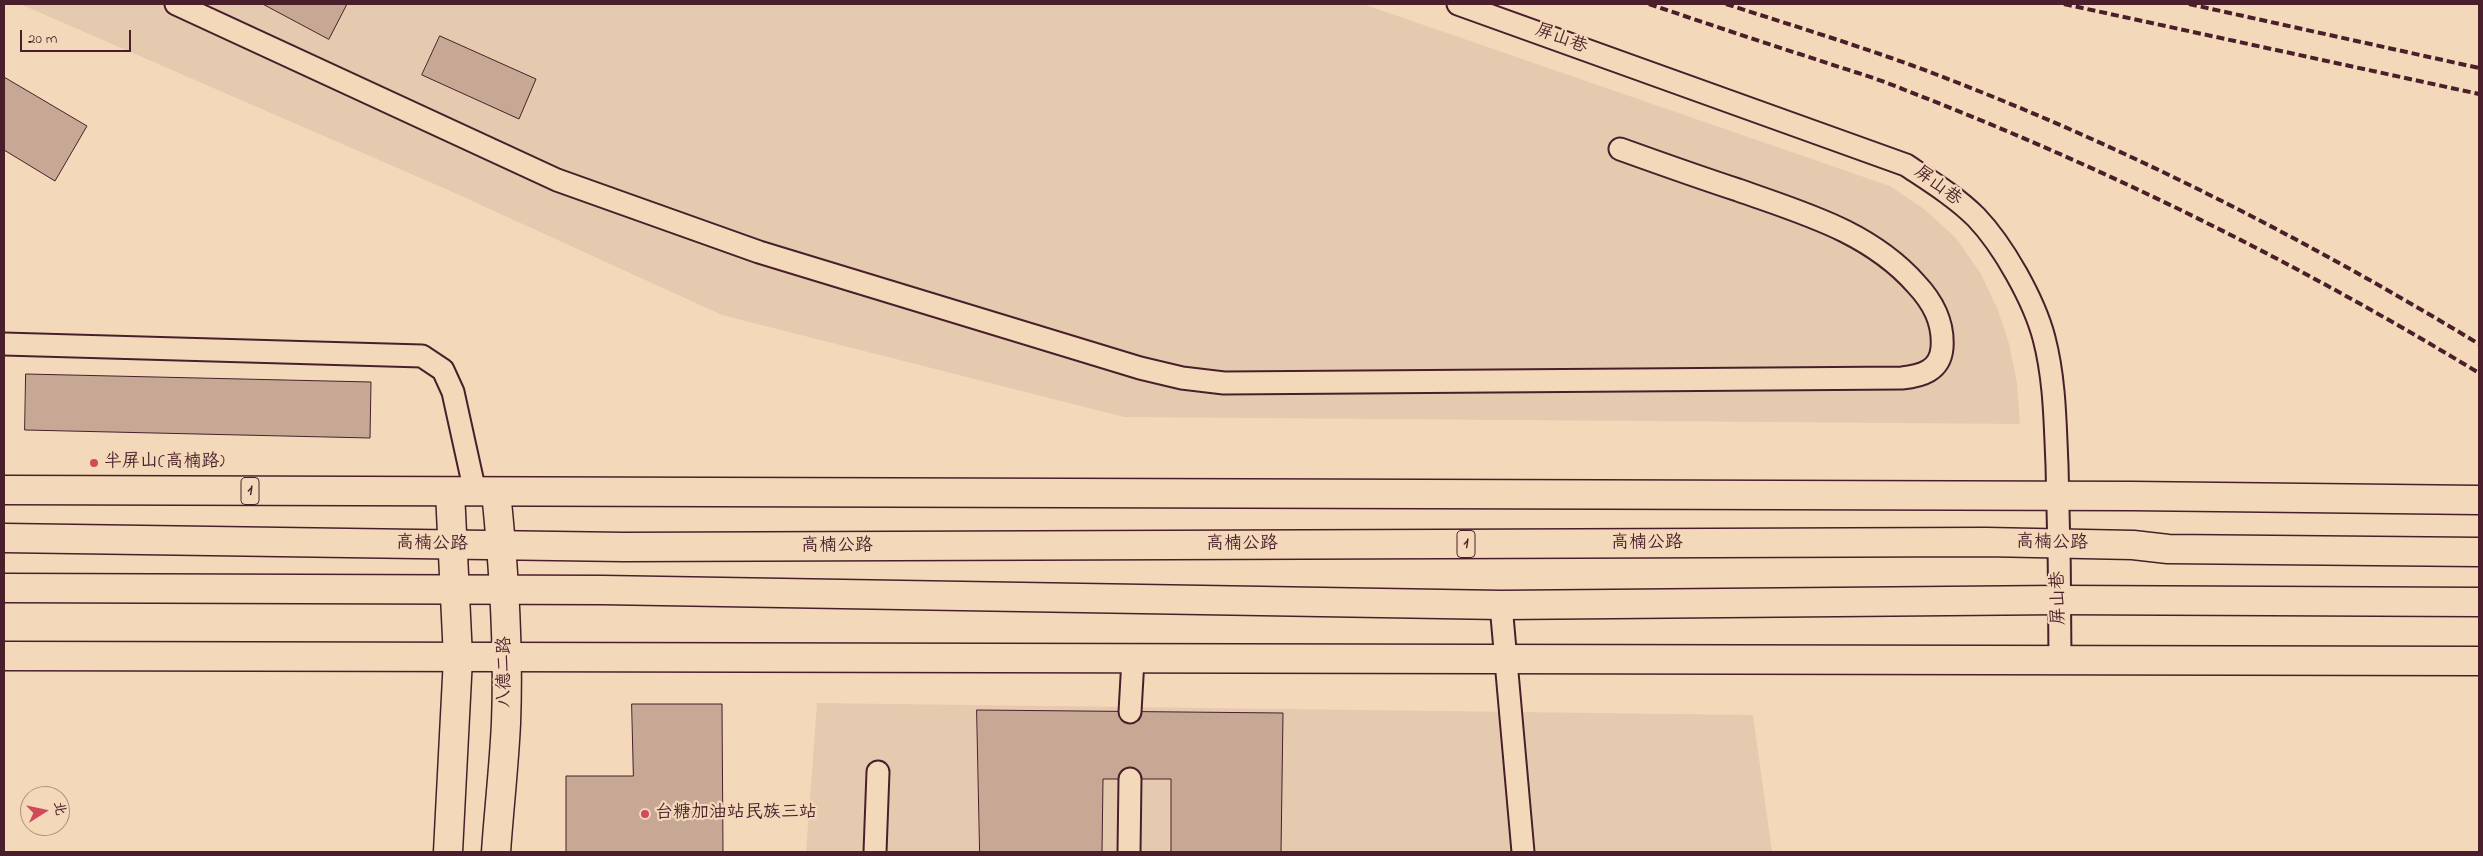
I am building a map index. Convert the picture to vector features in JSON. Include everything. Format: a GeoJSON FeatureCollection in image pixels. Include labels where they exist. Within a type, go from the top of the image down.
{"type":"FeatureCollection","features":[{"type":"Feature","properties":{"kind":"main road","name":"1"},"geometry":{"type":"LineString","coordinates":[[4,490],[2479,500]]}},
{"type":"Feature","properties":{"kind":"main road"},"geometry":{"type":"LineString","coordinates":[[448,852],[458,658],[452,545],[474,492]]}},
{"type":"Feature","properties":{"kind":"main road","name":"八德二路"},"geometry":{"type":"LineString","coordinates":[[474,492],[502,546],[506,590],[506,723],[496,852]]}},
{"type":"Feature","properties":{"kind":"main road","name":"高楠公路"},"geometry":{"type":"LineString","coordinates":[[4,538],[624,547],[1976,542],[2133,545],[2168,549],[2479,552]]}},
{"type":"Feature","properties":{"kind":"main road"},"geometry":{"type":"LineString","coordinates":[[4,588],[454,589],[1501,605],[2060,600],[2479,602]]}},
{"type":"Feature","properties":{"kind":"main road"},"geometry":{"type":"LineString","coordinates":[[4,656],[2060,662],[2479,661]]}},
{"type":"Feature","properties":{"kind":"lane"},"geometry":{"type":"LineString","coordinates":[[176,4],[557,180],[759,252],[1140,368],[1182,378],[1224,383],[1902,378],[1920,376],[1934,368],[1942,356],[1942,341],[1940,322],[1930,299],[1903,268],[1865,240],[1821,219],[1620,149]]}},
{"type":"Feature","properties":{"kind":"lane","name":"屏山巷"},"geometry":{"type":"LineString","coordinates":[[1458,4],[1906,165],[1941,188],[1976,217],[2005,255],[2026,295],[2044,336],[2052,376],[2058,497],[2060,662]]}},
{"type":"Feature","properties":{"kind":"lane"},"geometry":{"type":"LineString","coordinates":[[4,344],[422,356],[443,370],[453,392],[474,492]]}},
{"type":"Feature","properties":{"kind":"lane"},"geometry":{"type":"LineString","coordinates":[[1501,605],[1523,852]]}},
{"type":"Feature","properties":{"kind":"lane"},"geometry":{"type":"LineString","coordinates":[[1130,712],[1133,659]]}},
{"type":"Feature","properties":{"kind":"lane"},"geometry":{"type":"LineString","coordinates":[[875,852],[878,772]]}},
{"type":"Feature","properties":{"kind":"lane"},"geometry":{"type":"LineString","coordinates":[[1129,852],[1130,779]]}},
{"type":"Feature","properties":{"kind":"shaded area"},"geometry":{"type":"Polygon","coordinates":[[[20,4],[1363,4],[1890,186],[1924,209],[1956,238],[1981,274],[1998,310],[2009,344],[2017,383],[2020,424],[1124,417],[722,315],[448,190],[20,4]]]}},
{"type":"Feature","properties":{"kind":"shaded area"},"geometry":{"type":"Polygon","coordinates":[[[817,703],[1753,715],[1772,852],[806,852],[817,703]]]}},
{"type":"Feature","properties":{"kind":"building"},"geometry":{"type":"Polygon","coordinates":[[[263,4],[347,4],[329,39],[263,4]]]}},
{"type":"Feature","properties":{"kind":"building"},"geometry":{"type":"Polygon","coordinates":[[[440,36],[536,79],[519,119],[422,75],[440,36]]]}},
{"type":"Feature","properties":{"kind":"building"},"geometry":{"type":"Polygon","coordinates":[[[4,77],[87,126],[55,181],[4,150],[4,77]]]}},
{"type":"Feature","properties":{"kind":"building"},"geometry":{"type":"Polygon","coordinates":[[[26,374],[371,382],[370,438],[25,430],[26,374]]]}},
{"type":"Feature","properties":{"kind":"building","name":"台糖加油站民族三站"},"geometry":{"type":"Polygon","coordinates":[[[632,704],[722,704],[723,852],[566,852],[566,776],[633,776],[632,704]]]}},
{"type":"Feature","properties":{"kind":"building"},"geometry":{"type":"Polygon","coordinates":[[[977,710],[1283,713],[1281,852],[1171,852],[1171,779],[1103,779],[1102,852],[980,852],[977,710]]]}},
{"type":"Feature","properties":{"kind":"railway"},"geometry":{"type":"LineString","coordinates":[[1649,4],[1884,82],[2054,151],[2198,219],[2340,292],[2479,373]]}},
{"type":"Feature","properties":{"kind":"railway"},"geometry":{"type":"LineString","coordinates":[[1726,4],[1911,65],[1985,93],[2058,124],[2202,191],[2272,227],[2479,344]]}},
{"type":"Feature","properties":{"kind":"railway"},"geometry":{"type":"LineString","coordinates":[[2064,4],[2479,94]]}},
{"type":"Feature","properties":{"kind":"railway"},"geometry":{"type":"LineString","coordinates":[[2189,4],[2479,68]]}},
{"type":"Feature","properties":{"kind":"place","name":"半屏山(高楠路)"},"geometry":{"type":"Point","coordinates":[94,463]}},
{"type":"Feature","properties":{"kind":"place","name":"台糖加油站民族三站"},"geometry":{"type":"Point","coordinates":[645,814]}}]}
